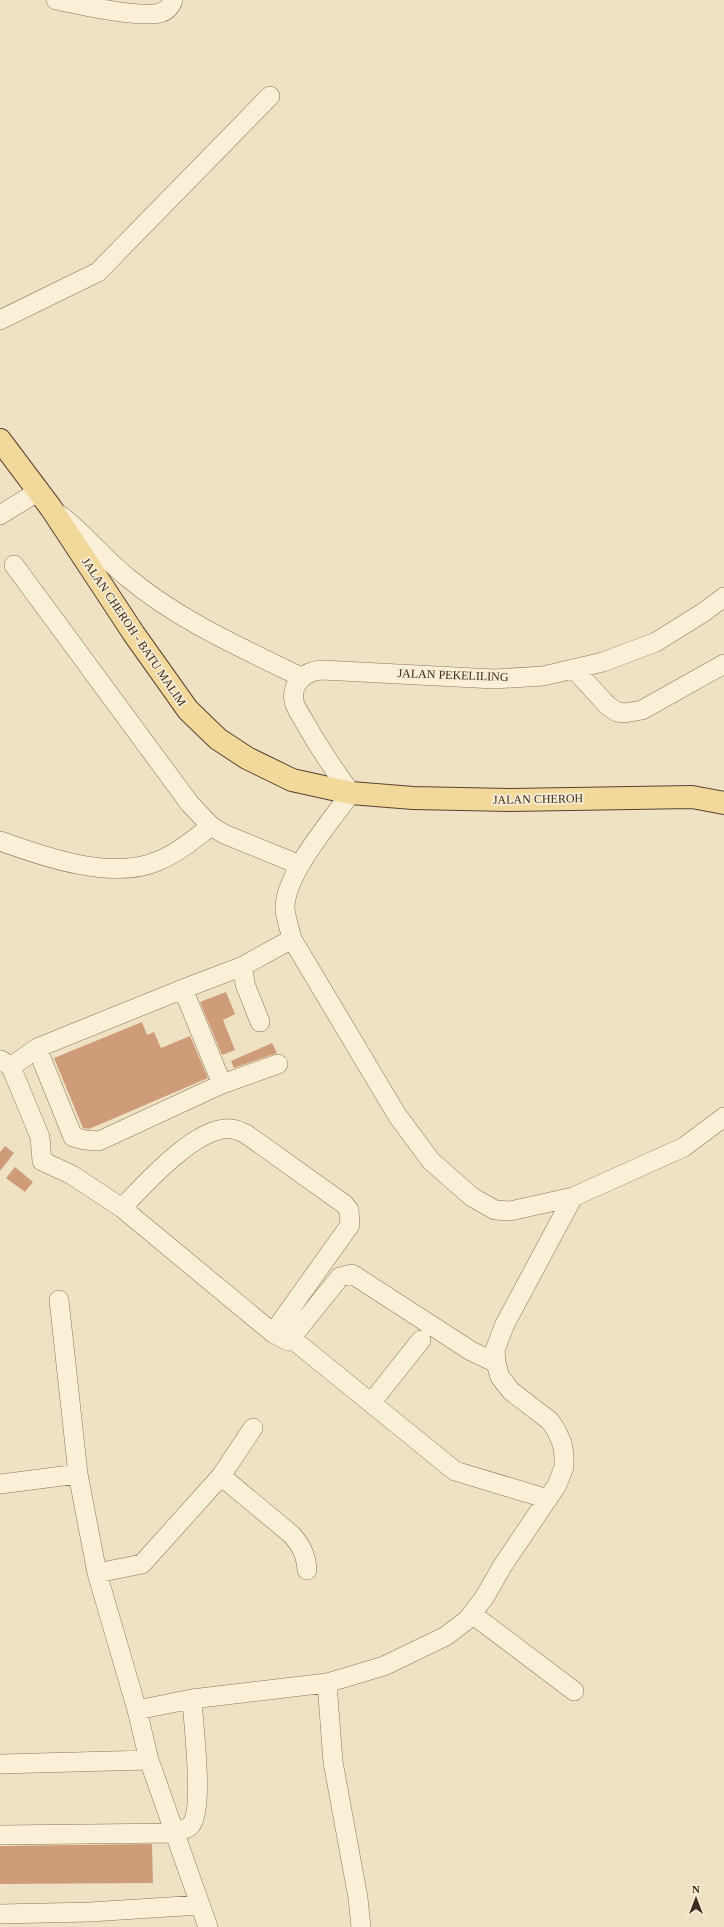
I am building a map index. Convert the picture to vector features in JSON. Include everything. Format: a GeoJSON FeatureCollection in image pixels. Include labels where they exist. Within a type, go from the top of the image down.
{"type":"FeatureCollection","features":[{"type":"Feature","properties":{"kind":"main road","name":"JALAN CHEROH - BATU MALIM"},"geometry":{"type":"LineString","coordinates":[[0,440],[45,500],[134,634],[188,710],[218,739],[247,758],[292,780],[351,793]]}},
{"type":"Feature","properties":{"kind":"main road","name":"JALAN CHEROH"},"geometry":{"type":"LineString","coordinates":[[351,793],[413,798],[510,800],[692,797],[724,802]]}},
{"type":"Feature","properties":{"kind":"street"},"geometry":{"type":"LineString","coordinates":[[56,0],[140,13],[161,12],[168,9],[173,0]]}},
{"type":"Feature","properties":{"kind":"street"},"geometry":{"type":"LineString","coordinates":[[0,320],[98,272],[270,96]]}},
{"type":"Feature","properties":{"kind":"street"},"geometry":{"type":"LineString","coordinates":[[0,515],[45,500],[75,526],[127,577],[162,603],[214,633],[301,677],[293,691],[294,703],[320,750],[351,793],[300,865],[286,900],[285,910],[292,939],[397,1115],[432,1161],[472,1197],[495,1210],[510,1211],[573,1197],[684,1147],[724,1118]]}},
{"type":"Feature","properties":{"kind":"street"},"geometry":{"type":"LineString","coordinates":[[14,565],[190,804],[211,826],[224,834],[300,865]]}},
{"type":"Feature","properties":{"kind":"street","name":"JALAN PEKELILING"},"geometry":{"type":"LineString","coordinates":[[301,677],[312,670],[494,679],[543,676],[603,662],[656,642],[704,612],[724,597]]}},
{"type":"Feature","properties":{"kind":"street"},"geometry":{"type":"LineString","coordinates":[[574,669],[608,706],[617,712],[625,713],[642,710],[724,664]]}},
{"type":"Feature","properties":{"kind":"street"},"geometry":{"type":"LineString","coordinates":[[0,841],[43,856],[71,862],[110,869],[130,868],[157,862],[183,848],[211,826]]}},
{"type":"Feature","properties":{"kind":"street"},"geometry":{"type":"LineString","coordinates":[[0,1083],[5,1064],[37,1048],[182,988],[243,966],[292,939]]}},
{"type":"Feature","properties":{"kind":"street"},"geometry":{"type":"LineString","coordinates":[[243,966],[245,984],[260,1022]]}},
{"type":"Feature","properties":{"kind":"street"},"geometry":{"type":"LineString","coordinates":[[182,988],[222,1084]]}},
{"type":"Feature","properties":{"kind":"street"},"geometry":{"type":"LineString","coordinates":[[37,1048],[73,1137],[98,1141],[222,1084],[278,1064]]}},
{"type":"Feature","properties":{"kind":"street"},"geometry":{"type":"LineString","coordinates":[[5,1064],[40,1137],[42,1161],[72,1175],[122,1208],[283,1340],[288,1341],[292,1338],[340,1277],[352,1274],[471,1351],[496,1363]]}},
{"type":"Feature","properties":{"kind":"street"},"geometry":{"type":"LineString","coordinates":[[122,1208],[172,1157],[203,1137],[223,1129],[232,1129],[246,1134],[344,1204],[349,1210],[350,1225],[273,1333]]}},
{"type":"Feature","properties":{"kind":"street"},"geometry":{"type":"LineString","coordinates":[[136,1710],[192,1699],[327,1683],[384,1666],[446,1636],[467,1620],[484,1598],[503,1566],[557,1485],[564,1468],[562,1443],[550,1421],[510,1391],[500,1377],[496,1363],[498,1340],[505,1324],[573,1197]]}},
{"type":"Feature","properties":{"kind":"street"},"geometry":{"type":"LineString","coordinates":[[59,1300],[78,1474],[97,1573],[149,1760],[208,1927]]}},
{"type":"Feature","properties":{"kind":"street"},"geometry":{"type":"LineString","coordinates":[[292,1338],[455,1471],[548,1499]]}},
{"type":"Feature","properties":{"kind":"street"},"geometry":{"type":"LineString","coordinates":[[371,1403],[421,1340]]}},
{"type":"Feature","properties":{"kind":"street"},"geometry":{"type":"LineString","coordinates":[[97,1573],[142,1564],[221,1476],[253,1428]]}},
{"type":"Feature","properties":{"kind":"street"},"geometry":{"type":"LineString","coordinates":[[0,1484],[78,1474]]}},
{"type":"Feature","properties":{"kind":"street"},"geometry":{"type":"LineString","coordinates":[[221,1476],[292,1535],[302,1547],[306,1557],[307,1570]]}},
{"type":"Feature","properties":{"kind":"street"},"geometry":{"type":"LineString","coordinates":[[472,1614],[574,1691]]}},
{"type":"Feature","properties":{"kind":"street"},"geometry":{"type":"LineString","coordinates":[[327,1683],[333,1762],[358,1898],[361,1927]]}},
{"type":"Feature","properties":{"kind":"street"},"geometry":{"type":"LineString","coordinates":[[0,1835],[176,1833],[190,1826],[195,1816],[198,1785],[192,1699]]}},
{"type":"Feature","properties":{"kind":"street"},"geometry":{"type":"LineString","coordinates":[[0,1764],[149,1760]]}},
{"type":"Feature","properties":{"kind":"street"},"geometry":{"type":"LineString","coordinates":[[0,1914],[90,1920],[200,1905]]}},
{"type":"Feature","properties":{"kind":"building"},"geometry":{"type":"Polygon","coordinates":[[[226,992],[235,1014],[223,1020],[235,1050],[222,1055],[200,1002],[226,992]]]}},
{"type":"Feature","properties":{"kind":"building"},"geometry":{"type":"Polygon","coordinates":[[[142,1022],[147,1035],[154,1032],[161,1048],[190,1036],[208,1078],[89,1129],[83,1128],[54,1058],[142,1022]]]}},
{"type":"Feature","properties":{"kind":"building"},"geometry":{"type":"Polygon","coordinates":[[[272,1043],[277,1053],[234,1068],[231,1061],[272,1043]]]}},
{"type":"Feature","properties":{"kind":"building"},"geometry":{"type":"Polygon","coordinates":[[[5,1146],[14,1153],[0,1171],[0,1152],[5,1146]]]}},
{"type":"Feature","properties":{"kind":"building"},"geometry":{"type":"Polygon","coordinates":[[[15,1167],[33,1182],[25,1192],[6,1178],[15,1167]]]}},
{"type":"Feature","properties":{"kind":"building"},"geometry":{"type":"Polygon","coordinates":[[[152,1844],[153,1883],[0,1884],[0,1846],[152,1844]]]}}]}
